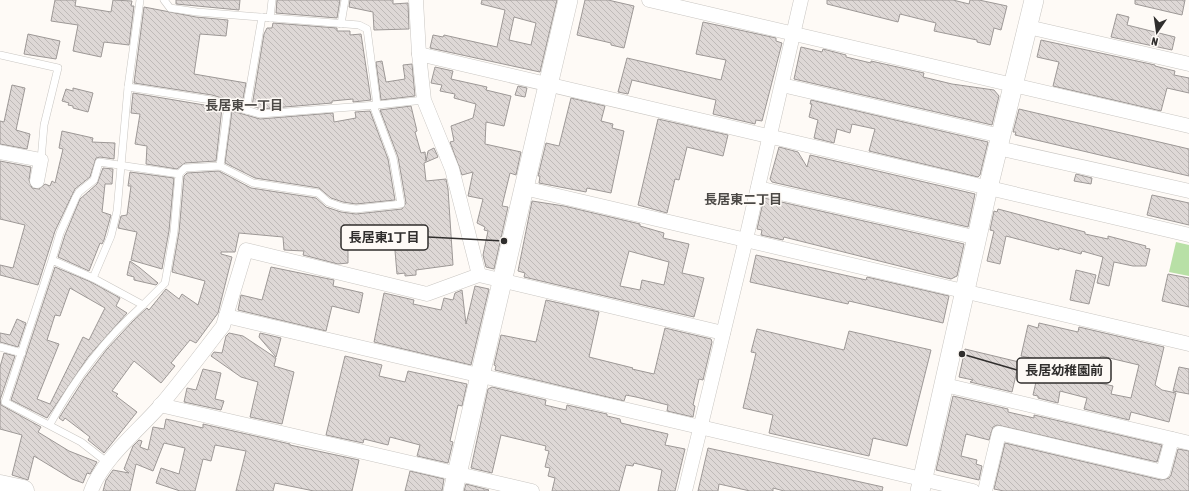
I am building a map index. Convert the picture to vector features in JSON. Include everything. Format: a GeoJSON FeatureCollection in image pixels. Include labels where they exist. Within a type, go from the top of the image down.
{"type":"FeatureCollection","features":[{"type":"Feature","properties":{"kind":"highway"},"geometry":{"type":"LineString","coordinates":[[0,486],[23,491]]}},
{"type":"Feature","properties":{"kind":"street"},"geometry":{"type":"LineString","coordinates":[[416,0],[418,54],[424,100],[452,168],[479,275]]}},
{"type":"Feature","properties":{"kind":"street"},"geometry":{"type":"LineString","coordinates":[[455,482],[568,0]]}},
{"type":"Feature","properties":{"kind":"street"},"geometry":{"type":"LineString","coordinates":[[649,0],[1189,126]]}},
{"type":"Feature","properties":{"kind":"street"},"geometry":{"type":"LineString","coordinates":[[685,491],[758,188],[801,0]]}},
{"type":"Feature","properties":{"kind":"street"},"geometry":{"type":"LineString","coordinates":[[921,486],[945,385],[988,188],[1034,0]]}},
{"type":"Feature","properties":{"kind":"street"},"geometry":{"type":"LineString","coordinates":[[1028,27],[1189,64]]}},
{"type":"Feature","properties":{"kind":"street"},"geometry":{"type":"LineString","coordinates":[[418,54],[1189,235]]}},
{"type":"Feature","properties":{"kind":"street"},"geometry":{"type":"LineString","coordinates":[[782,85],[1189,191]]}},
{"type":"Feature","properties":{"kind":"street"},"geometry":{"type":"LineString","coordinates":[[0,152],[41,160],[37,181]]}},
{"type":"Feature","properties":{"kind":"street"},"geometry":{"type":"LineString","coordinates":[[524,188],[746,238],[965,292],[1189,344]]}},
{"type":"Feature","properties":{"kind":"street"},"geometry":{"type":"LineString","coordinates":[[758,188],[978,238]]}},
{"type":"Feature","properties":{"kind":"street"},"geometry":{"type":"LineString","coordinates":[[91,491],[95,481],[108,463],[160,405],[222,326],[246,250],[427,294],[479,275],[723,333]]}},
{"type":"Feature","properties":{"kind":"street"},"geometry":{"type":"LineString","coordinates":[[226,316],[700,427],[921,486],[973,491]]}},
{"type":"Feature","properties":{"kind":"street"},"geometry":{"type":"LineString","coordinates":[[945,385],[1189,443]]}},
{"type":"Feature","properties":{"kind":"street"},"geometry":{"type":"LineString","coordinates":[[160,405],[455,482],[532,491]]}},
{"type":"Feature","properties":{"kind":"street"},"geometry":{"type":"LineString","coordinates":[[985,491],[999,433],[1163,472],[1172,439]]}},
{"type":"Feature","properties":{"kind":"lane"},"geometry":{"type":"LineString","coordinates":[[93,278],[111,236],[117,211],[128,86],[140,0]]}},
{"type":"Feature","properties":{"kind":"lane"},"geometry":{"type":"LineString","coordinates":[[50,424],[77,380],[94,357],[124,322],[164,283],[174,232],[179,174],[185,168],[220,166],[253,183],[318,193],[328,202],[342,207],[356,209],[401,204],[393,158],[375,105],[367,29],[359,25],[170,8],[164,0]]}},
{"type":"Feature","properties":{"kind":"lane"},"geometry":{"type":"LineString","coordinates":[[270,18],[272,0]]}},
{"type":"Feature","properties":{"kind":"lane"},"geometry":{"type":"LineString","coordinates":[[341,24],[345,0]]}},
{"type":"Feature","properties":{"kind":"lane"},"geometry":{"type":"LineString","coordinates":[[246,110],[262,17]]}},
{"type":"Feature","properties":{"kind":"lane"},"geometry":{"type":"LineString","coordinates":[[0,55],[58,68],[44,125],[41,160]]}},
{"type":"Feature","properties":{"kind":"lane"},"geometry":{"type":"LineString","coordinates":[[128,86],[211,100],[246,110],[270,114],[424,100]]}},
{"type":"Feature","properties":{"kind":"lane"},"geometry":{"type":"LineString","coordinates":[[220,166],[228,105]]}},
{"type":"Feature","properties":{"kind":"lane"},"geometry":{"type":"LineString","coordinates":[[108,463],[81,442],[50,424],[3,404],[22,353],[60,233],[79,192],[94,180],[99,162],[179,174]]}},
{"type":"Feature","properties":{"kind":"lane"},"geometry":{"type":"LineString","coordinates":[[52,260],[93,278],[143,305]]}},
{"type":"Feature","properties":{"kind":"lane"},"geometry":{"type":"LineString","coordinates":[[0,348],[22,353]]}},
{"type":"Feature","properties":{"kind":"green space"},"geometry":{"type":"Polygon","coordinates":[[[1176,242],[1189,245],[1189,276],[1169,272],[1176,242]]]}},
{"type":"Feature","properties":{"kind":"building"},"geometry":{"type":"Polygon","coordinates":[[[55,0],[76,0],[75,6],[111,12],[113,0],[132,1],[131,6],[134,6],[129,45],[104,42],[101,57],[73,51],[78,25],[51,21],[55,0]]]}},
{"type":"Feature","properties":{"kind":"building"},"geometry":{"type":"Polygon","coordinates":[[[176,0],[240,0],[239,10],[176,4],[176,0]]]}},
{"type":"Feature","properties":{"kind":"building"},"geometry":{"type":"Polygon","coordinates":[[[277,0],[340,0],[337,18],[276,13],[277,0]]]}},
{"type":"Feature","properties":{"kind":"building"},"geometry":{"type":"Polygon","coordinates":[[[350,0],[393,0],[393,4],[408,3],[409,29],[374,30],[373,12],[349,7],[350,0]]]}},
{"type":"Feature","properties":{"kind":"building"},"geometry":{"type":"Polygon","coordinates":[[[482,0],[557,0],[540,72],[430,48],[433,35],[443,37],[444,35],[497,47],[505,10],[481,4],[482,0]],[[514,17],[509,40],[531,45],[536,23],[514,17]]]}},
{"type":"Feature","properties":{"kind":"building"},"geometry":{"type":"Polygon","coordinates":[[[585,0],[608,0],[634,6],[624,48],[611,45],[611,43],[577,35],[585,0]]]}},
{"type":"Feature","properties":{"kind":"building"},"geometry":{"type":"Polygon","coordinates":[[[827,0],[953,0],[969,4],[970,0],[979,0],[1007,6],[1001,30],[994,28],[990,45],[977,42],[977,40],[934,31],[936,23],[900,14],[898,22],[827,4],[827,0]]]}},
{"type":"Feature","properties":{"kind":"building"},"geometry":{"type":"Polygon","coordinates":[[[1135,0],[1185,0],[1182,15],[1135,4],[1135,0]]]}},
{"type":"Feature","properties":{"kind":"building"},"geometry":{"type":"Polygon","coordinates":[[[144,7],[196,17],[228,20],[226,36],[200,34],[194,74],[246,83],[242,104],[212,95],[134,83],[144,7]]]}},
{"type":"Feature","properties":{"kind":"building"},"geometry":{"type":"Polygon","coordinates":[[[1117,14],[1129,17],[1127,25],[1175,37],[1172,50],[1111,37],[1117,14]]]}},
{"type":"Feature","properties":{"kind":"building"},"geometry":{"type":"Polygon","coordinates":[[[703,22],[776,38],[776,41],[782,43],[762,121],[756,120],[755,124],[713,114],[716,100],[632,80],[628,94],[618,92],[627,58],[721,80],[726,60],[696,54],[703,22]]]}},
{"type":"Feature","properties":{"kind":"building"},"geometry":{"type":"Polygon","coordinates":[[[273,23],[337,28],[337,31],[350,31],[350,35],[361,34],[371,100],[353,102],[353,99],[332,101],[332,103],[261,109],[252,106],[264,34],[267,28],[272,28],[273,23]]]}},
{"type":"Feature","properties":{"kind":"building"},"geometry":{"type":"Polygon","coordinates":[[[28,34],[60,41],[56,59],[24,54],[28,34]]]}},
{"type":"Feature","properties":{"kind":"building"},"geometry":{"type":"Polygon","coordinates":[[[1041,40],[1155,65],[1175,71],[1174,75],[1189,78],[1189,93],[1167,88],[1161,111],[1053,86],[1059,62],[1037,57],[1041,40]]]}},
{"type":"Feature","properties":{"kind":"building"},"geometry":{"type":"Polygon","coordinates":[[[801,47],[822,52],[823,49],[846,55],[846,57],[871,63],[871,61],[924,73],[923,77],[952,84],[994,90],[999,96],[992,125],[794,79],[801,47]]]}},
{"type":"Feature","properties":{"kind":"building"},"geometry":{"type":"Polygon","coordinates":[[[382,61],[386,82],[405,79],[403,65],[412,64],[415,96],[381,100],[376,62],[382,61]]]}},
{"type":"Feature","properties":{"kind":"building"},"geometry":{"type":"Polygon","coordinates":[[[435,67],[453,71],[451,79],[487,87],[486,90],[511,96],[504,126],[486,122],[485,144],[521,152],[516,175],[510,173],[502,206],[508,207],[494,269],[486,267],[483,255],[488,231],[484,230],[485,227],[477,223],[483,199],[468,196],[473,172],[462,175],[450,142],[454,141],[451,126],[473,118],[476,104],[454,98],[455,94],[440,91],[442,85],[431,83],[435,67]]]}},
{"type":"Feature","properties":{"kind":"building"},"geometry":{"type":"Polygon","coordinates":[[[12,85],[25,88],[16,130],[30,134],[27,149],[0,144],[0,121],[4,122],[12,85]]]}},
{"type":"Feature","properties":{"kind":"building"},"geometry":{"type":"Polygon","coordinates":[[[518,86],[527,88],[525,97],[515,95],[518,86]]]}},
{"type":"Feature","properties":{"kind":"building"},"geometry":{"type":"Polygon","coordinates":[[[73,88],[93,93],[88,112],[73,108],[73,106],[68,105],[69,103],[62,101],[66,89],[73,91],[73,88]]]}},
{"type":"Feature","properties":{"kind":"building"},"geometry":{"type":"Polygon","coordinates":[[[133,93],[222,108],[216,161],[185,163],[177,169],[146,164],[147,146],[135,144],[140,114],[131,113],[133,93]]]}},
{"type":"Feature","properties":{"kind":"building"},"geometry":{"type":"Polygon","coordinates":[[[571,98],[605,106],[601,121],[613,124],[612,128],[624,131],[611,193],[587,188],[586,192],[539,183],[540,176],[538,176],[546,143],[559,146],[571,98]]]}},
{"type":"Feature","properties":{"kind":"building"},"geometry":{"type":"Polygon","coordinates":[[[811,100],[988,142],[980,175],[978,177],[869,151],[875,129],[852,124],[850,133],[837,129],[834,143],[814,138],[818,120],[809,117],[812,104],[810,104],[811,100]]]}},
{"type":"Feature","properties":{"kind":"building"},"geometry":{"type":"Polygon","coordinates":[[[411,106],[417,131],[415,132],[421,153],[425,152],[426,161],[428,151],[434,148],[438,157],[424,163],[426,181],[446,179],[453,265],[416,270],[416,275],[405,276],[405,273],[397,274],[394,239],[348,243],[348,263],[338,264],[303,255],[304,251],[284,250],[283,237],[239,233],[235,252],[221,252],[221,254],[232,257],[218,313],[196,343],[190,340],[171,363],[175,366],[161,383],[134,361],[112,391],[118,394],[116,396],[137,412],[104,453],[88,440],[90,437],[65,418],[63,421],[59,418],[84,379],[107,349],[147,308],[149,310],[166,289],[179,299],[182,294],[198,305],[205,281],[172,272],[179,232],[184,176],[187,173],[219,171],[251,188],[316,198],[326,207],[341,212],[356,214],[402,209],[406,203],[398,157],[380,110],[411,106]]]}},
{"type":"Feature","properties":{"kind":"building"},"geometry":{"type":"Polygon","coordinates":[[[1019,109],[1189,149],[1189,176],[1015,135],[1016,132],[1013,132],[1019,109]]]}},
{"type":"Feature","properties":{"kind":"building"},"geometry":{"type":"Polygon","coordinates":[[[232,111],[260,119],[333,113],[334,122],[356,118],[355,112],[370,111],[388,159],[395,200],[356,204],[343,202],[331,198],[319,188],[255,178],[225,163],[232,111]]]}},
{"type":"Feature","properties":{"kind":"building"},"geometry":{"type":"Polygon","coordinates":[[[658,119],[728,135],[723,156],[687,147],[679,180],[675,179],[667,213],[638,205],[658,119]]]}},
{"type":"Feature","properties":{"kind":"building"},"geometry":{"type":"Polygon","coordinates":[[[62,131],[93,138],[92,142],[115,143],[114,159],[100,157],[96,158],[90,177],[75,189],[55,231],[38,285],[0,275],[0,265],[13,268],[25,225],[0,219],[0,161],[31,167],[29,180],[32,188],[39,189],[45,184],[50,186],[52,181],[55,183],[63,149],[59,148],[62,131]]]}},
{"type":"Feature","properties":{"kind":"building"},"geometry":{"type":"Polygon","coordinates":[[[779,147],[798,152],[807,167],[810,155],[975,194],[968,227],[772,182],[770,179],[779,147]]]}},
{"type":"Feature","properties":{"kind":"building"},"geometry":{"type":"Polygon","coordinates":[[[103,168],[113,169],[112,184],[105,184],[102,212],[111,215],[104,240],[102,244],[100,243],[89,271],[58,257],[65,235],[80,199],[97,184],[103,168]]]}},
{"type":"Feature","properties":{"kind":"building"},"geometry":{"type":"Polygon","coordinates":[[[130,172],[174,178],[169,231],[162,269],[131,260],[137,232],[118,228],[121,216],[127,215],[131,186],[128,186],[130,172]]]}},
{"type":"Feature","properties":{"kind":"building"},"geometry":{"type":"Polygon","coordinates":[[[1076,174],[1092,178],[1091,184],[1074,181],[1076,174]]]}},
{"type":"Feature","properties":{"kind":"building"},"geometry":{"type":"Polygon","coordinates":[[[1152,195],[1189,203],[1189,225],[1147,215],[1152,195]]]}},
{"type":"Feature","properties":{"kind":"building"},"geometry":{"type":"Polygon","coordinates":[[[764,198],[964,244],[957,276],[951,279],[784,237],[783,240],[761,235],[762,230],[757,229],[764,198]]]}},
{"type":"Feature","properties":{"kind":"building"},"geometry":{"type":"Polygon","coordinates":[[[532,201],[564,206],[640,224],[640,226],[664,233],[663,238],[689,244],[682,273],[704,278],[694,317],[524,277],[525,273],[518,271],[532,201]],[[629,251],[620,286],[640,290],[642,280],[664,285],[669,262],[629,251]]]}},
{"type":"Feature","properties":{"kind":"building"},"geometry":{"type":"Polygon","coordinates":[[[998,209],[1085,232],[1085,234],[1108,239],[1108,236],[1146,246],[1145,248],[1150,249],[1146,266],[1133,266],[1114,262],[1109,286],[1097,283],[1103,257],[1082,251],[1081,254],[1059,248],[1059,250],[1006,236],[1000,264],[987,261],[994,231],[990,230],[994,211],[997,212],[998,209]]]}},
{"type":"Feature","properties":{"kind":"building"},"geometry":{"type":"Polygon","coordinates":[[[756,255],[866,280],[867,277],[949,296],[943,323],[849,301],[848,304],[750,282],[756,255]]]}},
{"type":"Feature","properties":{"kind":"building"},"geometry":{"type":"Polygon","coordinates":[[[130,261],[158,283],[156,285],[134,280],[134,277],[127,275],[130,261]]]}},
{"type":"Feature","properties":{"kind":"building"},"geometry":{"type":"Polygon","coordinates":[[[55,267],[91,282],[120,298],[116,306],[127,313],[88,357],[47,418],[11,400],[55,267]],[[70,288],[60,316],[55,315],[47,340],[59,344],[37,399],[50,404],[83,337],[89,340],[105,308],[70,288]]]}},
{"type":"Feature","properties":{"kind":"building"},"geometry":{"type":"Polygon","coordinates":[[[271,267],[334,280],[333,286],[363,293],[359,313],[332,306],[326,331],[238,310],[241,295],[262,300],[271,267]]]}},
{"type":"Feature","properties":{"kind":"building"},"geometry":{"type":"Polygon","coordinates":[[[1076,270],[1096,275],[1089,304],[1070,300],[1076,270]]]}},
{"type":"Feature","properties":{"kind":"building"},"geometry":{"type":"Polygon","coordinates":[[[1168,274],[1189,278],[1189,307],[1162,301],[1168,274]]]}},
{"type":"Feature","properties":{"kind":"building"},"geometry":{"type":"Polygon","coordinates":[[[475,286],[489,289],[471,365],[374,342],[384,293],[414,300],[413,304],[441,310],[444,298],[453,300],[455,293],[462,290],[466,324],[475,286]]]}},
{"type":"Feature","properties":{"kind":"building"},"geometry":{"type":"Polygon","coordinates":[[[546,300],[599,312],[589,357],[633,368],[632,369],[654,374],[665,328],[711,339],[712,342],[703,380],[699,379],[693,405],[695,406],[693,417],[667,411],[668,405],[636,397],[626,395],[624,401],[495,370],[496,366],[494,365],[501,335],[536,342],[546,300]]]}},
{"type":"Feature","properties":{"kind":"building"},"geometry":{"type":"Polygon","coordinates":[[[17,319],[26,323],[18,347],[0,342],[0,333],[10,335],[17,319]]]}},
{"type":"Feature","properties":{"kind":"building"},"geometry":{"type":"Polygon","coordinates":[[[1039,323],[1078,332],[1079,327],[1164,347],[1155,385],[1162,390],[1176,393],[1169,422],[1131,412],[1129,420],[1084,409],[1087,398],[1060,391],[1058,403],[1038,398],[1038,396],[1033,395],[1041,360],[1021,356],[1028,325],[1038,328],[1039,323]],[[1101,356],[1095,382],[1113,386],[1111,394],[1131,398],[1139,365],[1101,356]]]}},
{"type":"Feature","properties":{"kind":"building"},"geometry":{"type":"Polygon","coordinates":[[[757,329],[844,350],[849,331],[931,350],[907,446],[873,438],[869,456],[769,433],[773,415],[743,408],[756,353],[751,352],[757,329]]]}},
{"type":"Feature","properties":{"kind":"building"},"geometry":{"type":"Polygon","coordinates":[[[229,333],[243,336],[276,358],[274,366],[294,372],[282,424],[250,417],[258,382],[241,377],[211,356],[214,352],[222,353],[226,336],[229,333]]]}},
{"type":"Feature","properties":{"kind":"building"},"geometry":{"type":"Polygon","coordinates":[[[260,333],[281,338],[276,357],[259,337],[260,333]]]}},
{"type":"Feature","properties":{"kind":"building"},"geometry":{"type":"Polygon","coordinates":[[[965,349],[1019,362],[1012,392],[970,382],[973,380],[959,377],[965,349]]]}},
{"type":"Feature","properties":{"kind":"building"},"geometry":{"type":"Polygon","coordinates":[[[4,353],[15,356],[0,400],[0,367],[4,353]]]}},
{"type":"Feature","properties":{"kind":"building"},"geometry":{"type":"Polygon","coordinates":[[[345,356],[382,365],[379,376],[405,382],[408,371],[467,384],[462,406],[458,405],[450,441],[453,442],[448,463],[417,456],[420,445],[390,437],[388,445],[364,439],[363,443],[326,435],[345,356]]]}},
{"type":"Feature","properties":{"kind":"building"},"geometry":{"type":"Polygon","coordinates":[[[1179,367],[1189,369],[1189,394],[1173,391],[1179,367]]]}},
{"type":"Feature","properties":{"kind":"building"},"geometry":{"type":"Polygon","coordinates":[[[203,369],[221,373],[215,399],[224,401],[221,410],[184,402],[187,388],[196,390],[203,369]]]}},
{"type":"Feature","properties":{"kind":"building"},"geometry":{"type":"Polygon","coordinates":[[[492,387],[546,400],[545,405],[566,410],[567,405],[607,414],[607,416],[620,419],[621,423],[668,434],[665,445],[685,449],[675,491],[658,491],[662,470],[634,463],[633,466],[626,465],[619,491],[552,491],[555,478],[548,476],[550,468],[545,467],[549,451],[545,450],[546,446],[501,435],[492,473],[471,468],[488,389],[492,387]]]}},
{"type":"Feature","properties":{"kind":"building"},"geometry":{"type":"Polygon","coordinates":[[[953,396],[1008,409],[1008,412],[1034,418],[1034,415],[1162,445],[1157,462],[997,425],[993,427],[989,440],[966,434],[961,456],[977,460],[976,464],[982,466],[979,480],[936,470],[953,396]]]}},
{"type":"Feature","properties":{"kind":"building"},"geometry":{"type":"Polygon","coordinates":[[[0,400],[1,405],[41,427],[38,432],[69,451],[97,462],[90,474],[87,473],[83,483],[72,479],[34,456],[28,480],[12,475],[22,435],[0,429],[0,400]]]}},
{"type":"Feature","properties":{"kind":"building"},"geometry":{"type":"Polygon","coordinates":[[[166,419],[203,428],[203,424],[359,460],[352,491],[314,491],[275,483],[273,491],[236,491],[246,451],[215,445],[211,461],[203,459],[195,491],[180,491],[156,483],[161,468],[179,474],[185,448],[164,443],[153,471],[136,464],[130,491],[103,491],[106,480],[113,470],[129,473],[124,469],[133,446],[139,440],[142,441],[140,447],[148,450],[153,427],[164,429],[166,419]]]}},
{"type":"Feature","properties":{"kind":"building"},"geometry":{"type":"Polygon","coordinates":[[[1005,443],[1161,480],[1169,478],[1171,475],[1178,449],[1189,451],[1189,491],[1004,491],[994,489],[1005,443]]]}},
{"type":"Feature","properties":{"kind":"building"},"geometry":{"type":"Polygon","coordinates":[[[708,448],[883,487],[882,491],[784,491],[773,488],[773,491],[750,491],[719,484],[718,491],[698,491],[708,448]]]}},
{"type":"Feature","properties":{"kind":"building"},"geometry":{"type":"Polygon","coordinates":[[[410,471],[444,479],[442,491],[405,491],[410,471]]]}},
{"type":"Feature","properties":{"kind":"building"},"geometry":{"type":"Polygon","coordinates":[[[466,484],[489,490],[464,491],[466,484]]]}},
{"type":"Feature","properties":{"kind":"place","name":"長居東1丁目"},"geometry":{"type":"Point","coordinates":[504,241]}},
{"type":"Feature","properties":{"kind":"place","name":"長居幼稚園前"},"geometry":{"type":"Point","coordinates":[962,354]}},
{"type":"Feature","properties":{"kind":"district","name":"長居東一丁目"},"geometry":{"type":"Point","coordinates":[244,105]}},
{"type":"Feature","properties":{"kind":"district","name":"長居東二丁目"},"geometry":{"type":"Point","coordinates":[743,199]}}]}
